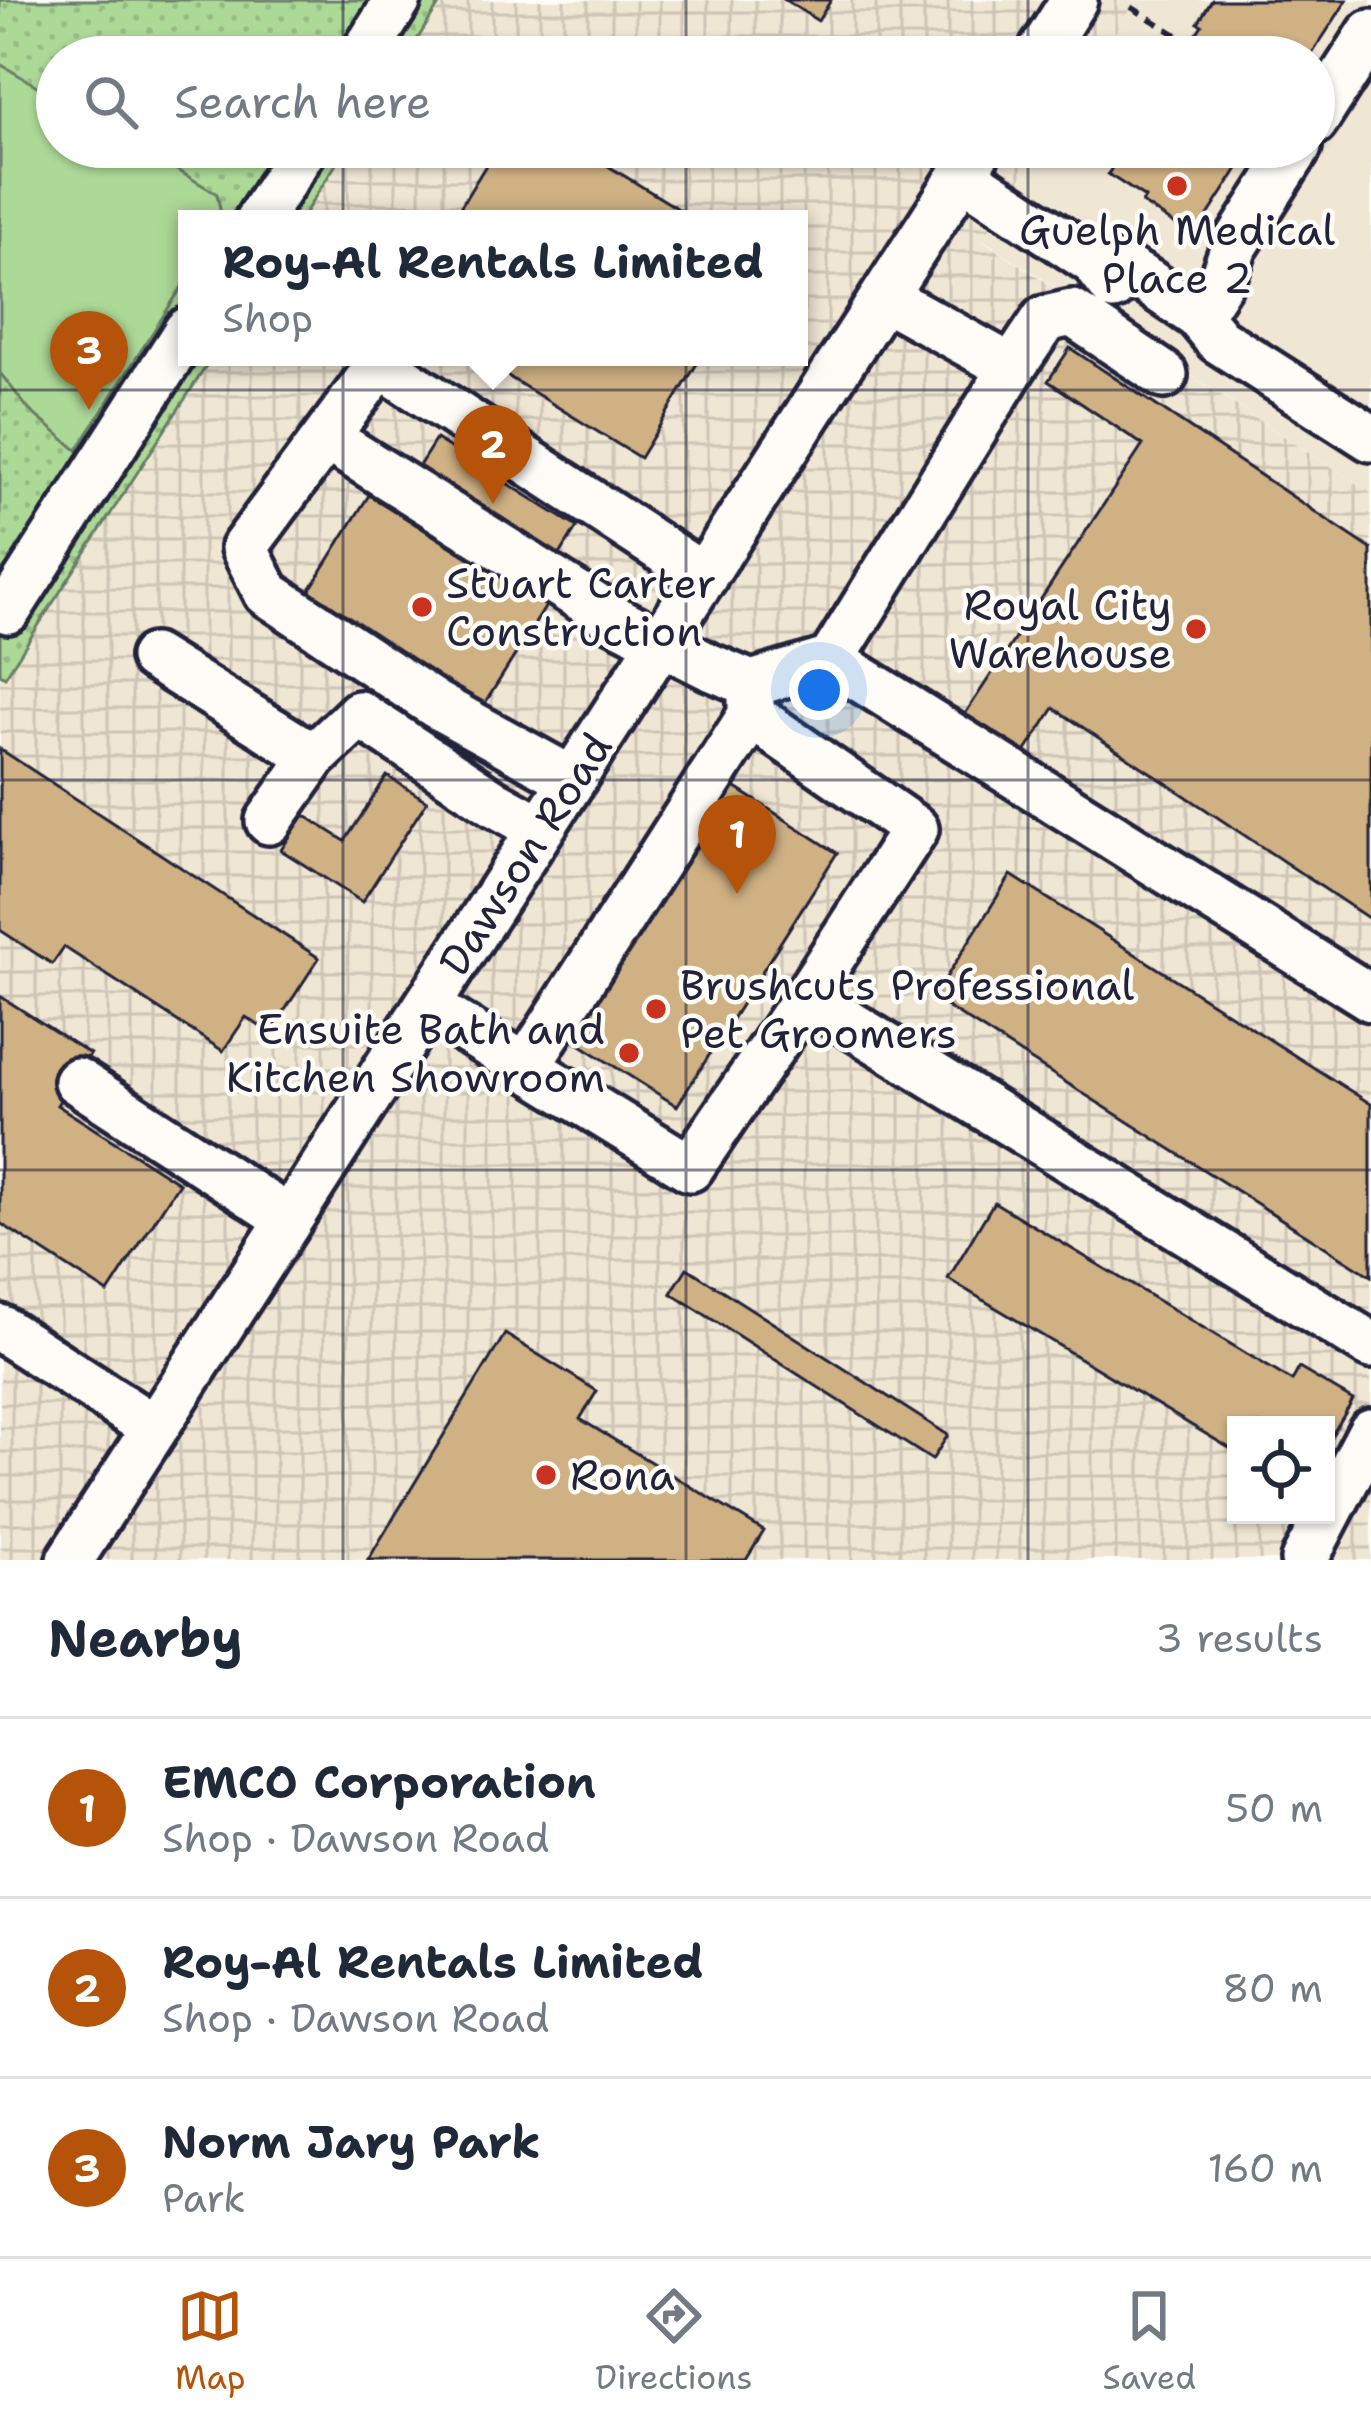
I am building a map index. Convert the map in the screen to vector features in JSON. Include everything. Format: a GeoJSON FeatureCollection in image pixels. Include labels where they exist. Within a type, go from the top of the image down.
{"type":"FeatureCollection","features":[{"type":"Feature","properties":{"kind":"street"},"geometry":{"type":"LineString","coordinates":[[375,36],[398,0]]}},
{"type":"Feature","properties":{"kind":"street"},"geometry":{"type":"LineString","coordinates":[[1051,36],[1074,0]]}},
{"type":"Feature","properties":{"kind":"street"},"geometry":{"type":"LineString","coordinates":[[1335,89],[1371,33]]}},
{"type":"Feature","properties":{"kind":"street"},"geometry":{"type":"LineString","coordinates":[[265,210],[292,168]]}},
{"type":"Feature","properties":{"kind":"street","name":"Dawson Road"},"geometry":{"type":"LineString","coordinates":[[70,1560],[966,168]]}},
{"type":"Feature","properties":{"kind":"street"},"geometry":{"type":"LineString","coordinates":[[980,168],[1094,262],[1126,269],[1371,438]]}},
{"type":"Feature","properties":{"kind":"street"},"geometry":{"type":"LineString","coordinates":[[1208,328],[1239,238],[1284,168]]}},
{"type":"Feature","properties":{"kind":"street"},"geometry":{"type":"LineString","coordinates":[[884,296],[1012,368]]}},
{"type":"Feature","properties":{"kind":"street"},"geometry":{"type":"LineString","coordinates":[[526,1067],[752,700],[831,660],[1045,320],[1072,313],[1165,375]]}},
{"type":"Feature","properties":{"kind":"street"},"geometry":{"type":"LineString","coordinates":[[0,605],[8,610],[178,345]]}},
{"type":"Feature","properties":{"kind":"street"},"geometry":{"type":"LineString","coordinates":[[379,366],[244,548],[267,593],[436,705],[572,780]]}},
{"type":"Feature","properties":{"kind":"street"},"geometry":{"type":"LineString","coordinates":[[383,366],[704,577]]}},
{"type":"Feature","properties":{"kind":"street"},"geometry":{"type":"LineString","coordinates":[[327,438],[752,700],[915,829],[690,1168],[427,1006]]}},
{"type":"Feature","properties":{"kind":"street"},"geometry":{"type":"LineString","coordinates":[[153,657],[314,757]]}},
{"type":"Feature","properties":{"kind":"street"},"geometry":{"type":"LineString","coordinates":[[831,660],[1371,998]]}},
{"type":"Feature","properties":{"kind":"street"},"geometry":{"type":"LineString","coordinates":[[269,821],[314,757],[359,715],[541,830]]}},
{"type":"Feature","properties":{"kind":"street"},"geometry":{"type":"LineString","coordinates":[[806,998],[1371,1345]]}},
{"type":"Feature","properties":{"kind":"street"},"geometry":{"type":"LineString","coordinates":[[76,1081],[289,1220]]}},
{"type":"Feature","properties":{"kind":"street"},"geometry":{"type":"LineString","coordinates":[[0,1328],[154,1428]]}},
{"type":"Feature","properties":{"kind":"street"},"geometry":{"type":"LineString","coordinates":[[1304,1560],[1371,1432]]}},
{"type":"Feature","properties":{"kind":"path"},"geometry":{"type":"LineString","coordinates":[[1131,8],[1178,36]]}},
{"type":"Feature","properties":{"kind":"shaded area"},"geometry":{"type":"Polygon","coordinates":[[[442,0],[1136,0],[1113,36],[419,36],[442,0]]]}},
{"type":"Feature","properties":{"kind":"shaded area"},"geometry":{"type":"Polygon","coordinates":[[[1136,0],[1371,0],[1371,493],[982,239],[1028,168],[1335,168],[1335,36],[1113,36],[1136,0]]]}},
{"type":"Feature","properties":{"kind":"shaded area"},"geometry":{"type":"Polygon","coordinates":[[[334,168],[1028,168],[982,240],[1371,493],[1371,1560],[0,1560],[0,674],[6,676],[206,366],[808,366],[808,210],[307,210],[334,168]]]}},
{"type":"Feature","properties":{"kind":"green space"},"geometry":{"type":"Polygon","coordinates":[[[0,0],[442,0],[419,36],[36,36],[36,168],[334,168],[307,210],[178,210],[178,366],[206,366],[5,677],[0,674],[0,0]]]}},
{"type":"Feature","properties":{"kind":"green space"},"geometry":{"type":"Polygon","coordinates":[[[0,64],[36,85],[36,168],[174,168],[217,194],[220,210],[178,210],[178,293],[77,450],[30,411],[0,373],[0,64]]]}},
{"type":"Feature","properties":{"kind":"building"},"geometry":{"type":"Polygon","coordinates":[[[785,0],[831,0],[818,21],[785,0]]]}},
{"type":"Feature","properties":{"kind":"building"},"geometry":{"type":"Polygon","coordinates":[[[1212,0],[1347,0],[1324,36],[1195,36],[1202,25],[1198,23],[1212,0]]]}},
{"type":"Feature","properties":{"kind":"building"},"geometry":{"type":"Polygon","coordinates":[[[484,168],[611,168],[680,210],[458,210],[484,168]]]}},
{"type":"Feature","properties":{"kind":"building","name":"Guelph Medical Place 2"},"geometry":{"type":"Polygon","coordinates":[[[1112,168],[1238,168],[1194,237],[1108,174],[1112,168]]]}},
{"type":"Feature","properties":{"kind":"building","name":"Royal City Warehouse"},"geometry":{"type":"Polygon","coordinates":[[[1070,348],[1371,549],[1371,920],[1054,708],[1022,757],[963,717],[1143,445],[1048,381],[1070,348]]]}},
{"type":"Feature","properties":{"kind":"building"},"geometry":{"type":"Polygon","coordinates":[[[492,366],[696,366],[640,458],[492,366]]]}},
{"type":"Feature","properties":{"kind":"building"},"geometry":{"type":"Polygon","coordinates":[[[436,439],[577,527],[551,569],[410,480],[436,439]]]}},
{"type":"Feature","properties":{"kind":"building","name":"Stuart Carter Construction"},"geometry":{"type":"Polygon","coordinates":[[[369,495],[546,606],[475,719],[299,607],[369,495]]]}},
{"type":"Feature","properties":{"kind":"building"},"geometry":{"type":"Polygon","coordinates":[[[0,749],[319,958],[270,1033],[246,1017],[223,1051],[64,947],[52,964],[0,930],[0,749]]]}},
{"type":"Feature","properties":{"kind":"building"},"geometry":{"type":"Polygon","coordinates":[[[387,776],[427,801],[362,902],[281,850],[304,815],[345,841],[387,776]]]}},
{"type":"Feature","properties":{"kind":"building"},"geometry":{"type":"Polygon","coordinates":[[[733,786],[837,853],[677,1106],[573,1040],[733,786]]]}},
{"type":"Feature","properties":{"kind":"building"},"geometry":{"type":"Polygon","coordinates":[[[1011,875],[1371,1104],[1371,1276],[933,998],[1011,875]]]}},
{"type":"Feature","properties":{"kind":"building"},"geometry":{"type":"Polygon","coordinates":[[[0,996],[90,1054],[57,1105],[179,1183],[108,1293],[0,1223],[0,996]]]}},
{"type":"Feature","properties":{"kind":"building"},"geometry":{"type":"Polygon","coordinates":[[[994,1202],[1292,1381],[1299,1368],[1353,1400],[1335,1430],[1335,1416],[1227,1416],[1227,1447],[948,1279],[994,1202]]]}},
{"type":"Feature","properties":{"kind":"building"},"geometry":{"type":"Polygon","coordinates":[[[687,1268],[948,1435],[932,1460],[671,1293],[687,1268]]]}},
{"type":"Feature","properties":{"kind":"building","name":"Rona"},"geometry":{"type":"Polygon","coordinates":[[[505,1334],[597,1391],[580,1419],[764,1531],[746,1560],[368,1560],[505,1334]]]}},
{"type":"Feature","properties":{"kind":"place","name":"Guelph Medical Place 2"},"geometry":{"type":"Point","coordinates":[1177,186]}},
{"type":"Feature","properties":{"kind":"place","name":"Norm Jary Park"},"geometry":{"type":"Point","coordinates":[89,410]}},
{"type":"Feature","properties":{"kind":"place","name":"Roy-Al Rentals Limited"},"geometry":{"type":"Point","coordinates":[493,504]}},
{"type":"Feature","properties":{"kind":"place","name":"Stuart Carter Construction"},"geometry":{"type":"Point","coordinates":[422,607]}},
{"type":"Feature","properties":{"kind":"place","name":"Royal City Warehouse"},"geometry":{"type":"Point","coordinates":[1196,629]}},
{"type":"Feature","properties":{"kind":"place","name":"EMCO Corporation"},"geometry":{"type":"Point","coordinates":[737,894]}},
{"type":"Feature","properties":{"kind":"place","name":"Brushcuts Professional Pet Groomers"},"geometry":{"type":"Point","coordinates":[656,1009]}},
{"type":"Feature","properties":{"kind":"place","name":"Ensuite Bath and Kitchen Showroom"},"geometry":{"type":"Point","coordinates":[629,1053]}},
{"type":"Feature","properties":{"kind":"place","name":"Rona"},"geometry":{"type":"Point","coordinates":[546,1475]}}]}
